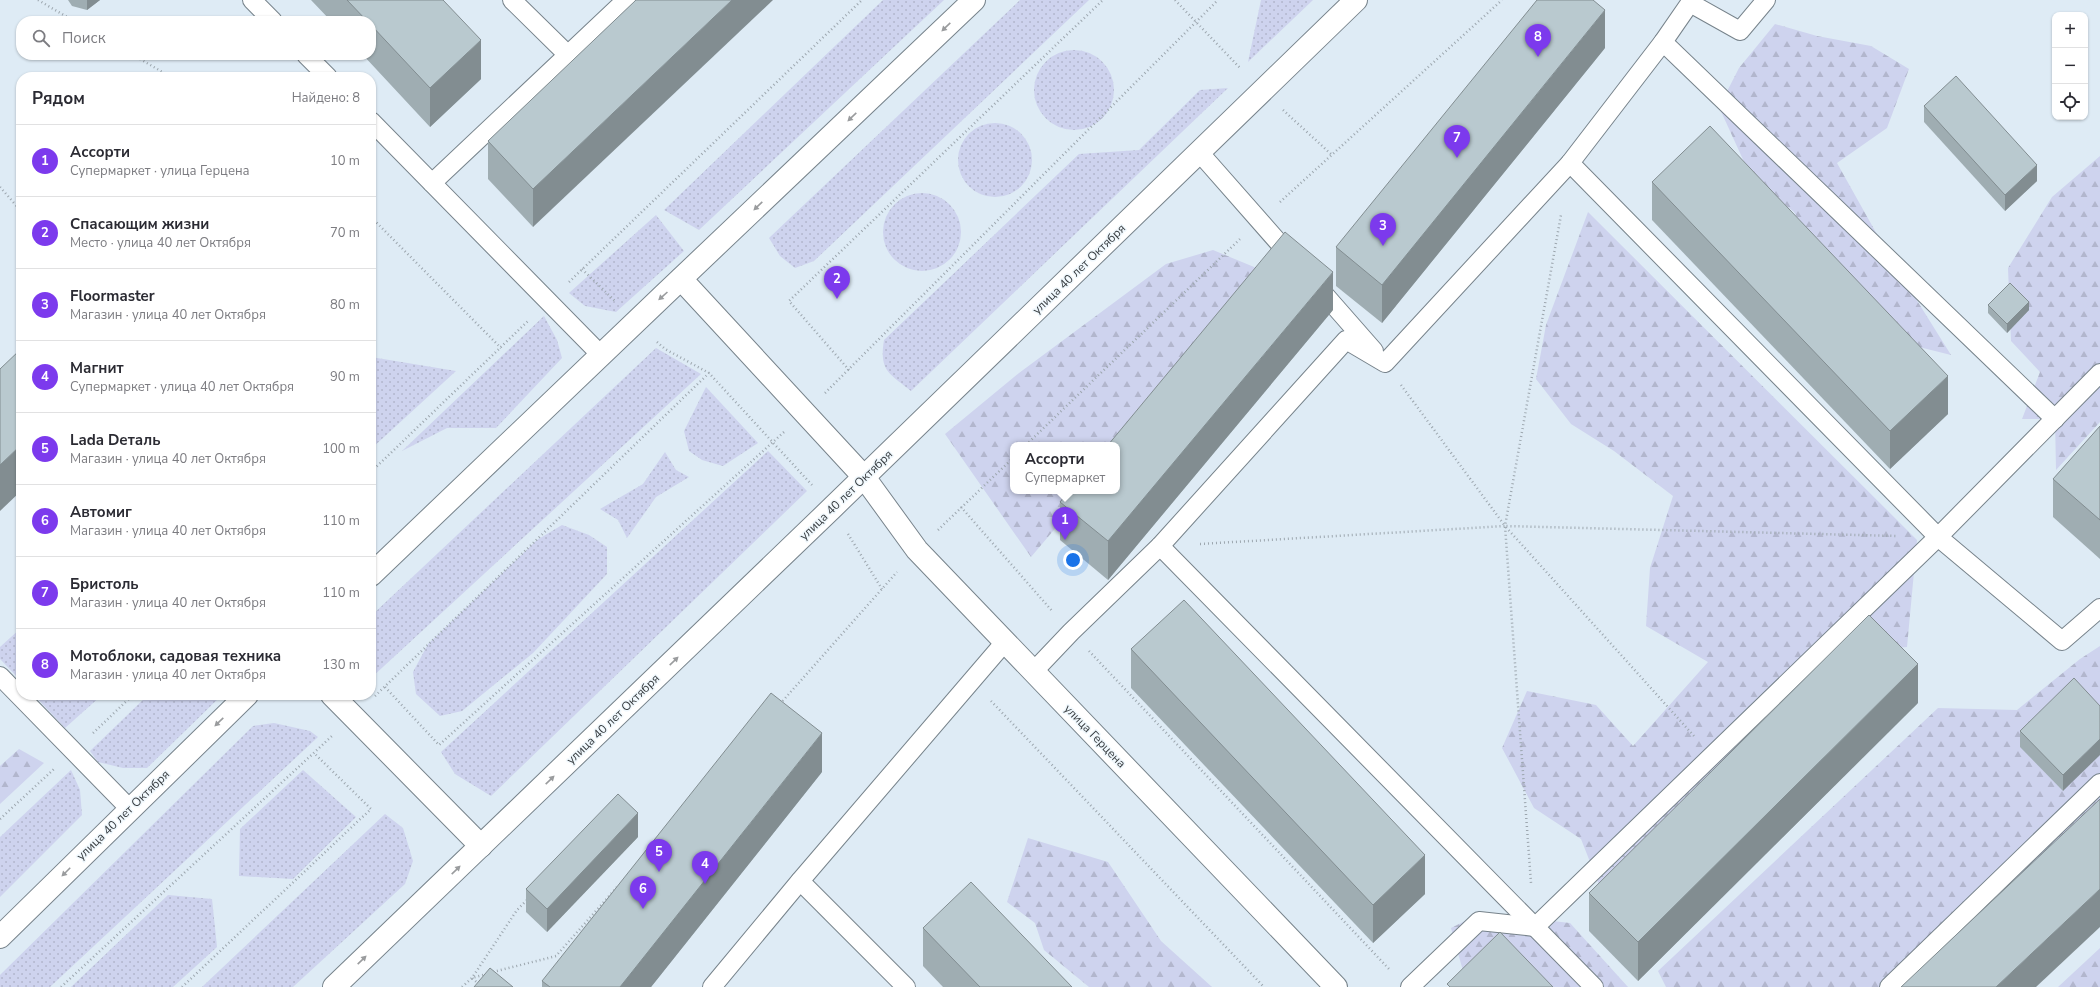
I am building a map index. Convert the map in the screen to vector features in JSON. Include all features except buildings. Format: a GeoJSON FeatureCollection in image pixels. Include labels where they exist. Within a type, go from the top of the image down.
{"type":"FeatureCollection","features":[{"type":"Feature","properties":{"kind":"street"},"geometry":{"type":"LineString","coordinates":[[376,570],[600,354],[681,280],[974,0]]}},
{"type":"Feature","properties":{"kind":"street","name":"улица 40 лет Октября"},"geometry":{"type":"LineString","coordinates":[[334,987],[832,508],[1356,0]]}},
{"type":"Feature","properties":{"kind":"street","name":"улица Герцена"},"geometry":{"type":"LineString","coordinates":[[681,280],[864,477],[917,550],[1336,987]]}},
{"type":"Feature","properties":{"kind":"street","name":"улица 40 лет Октября"},"geometry":{"type":"LineString","coordinates":[[0,937],[242,700]]}},
{"type":"Feature","properties":{"kind":"street"},"geometry":{"type":"LineString","coordinates":[[337,700],[481,846]]}},
{"type":"Feature","properties":{"kind":"lane"},"geometry":{"type":"LineString","coordinates":[[252,0],[268,16]]}},
{"type":"Feature","properties":{"kind":"lane"},"geometry":{"type":"LineString","coordinates":[[512,0],[567,54]]}},
{"type":"Feature","properties":{"kind":"lane"},"geometry":{"type":"LineString","coordinates":[[432,183],[567,54],[626,0]]}},
{"type":"Feature","properties":{"kind":"lane"},"geometry":{"type":"LineString","coordinates":[[1385,363],[1570,163],[1663,42],[1688,2],[1740,31],[1766,0]]}},
{"type":"Feature","properties":{"kind":"lane"},"geometry":{"type":"LineString","coordinates":[[1663,42],[2055,419]]}},
{"type":"Feature","properties":{"kind":"lane"},"geometry":{"type":"LineString","coordinates":[[311,60],[323,72]]}},
{"type":"Feature","properties":{"kind":"lane"},"geometry":{"type":"LineString","coordinates":[[376,125],[600,354]]}},
{"type":"Feature","properties":{"kind":"lane"},"geometry":{"type":"LineString","coordinates":[[1199,152],[1385,363]]}},
{"type":"Feature","properties":{"kind":"lane"},"geometry":{"type":"LineString","coordinates":[[1570,163],[1938,537],[2062,641],[2100,608]]}},
{"type":"Feature","properties":{"kind":"lane"},"geometry":{"type":"LineString","coordinates":[[1033,672],[1070,632],[1160,546],[1346,340],[1385,363]]}},
{"type":"Feature","properties":{"kind":"lane"},"geometry":{"type":"LineString","coordinates":[[1410,987],[1478,921],[1534,927],[1938,537],[2100,373]]}},
{"type":"Feature","properties":{"kind":"lane"},"geometry":{"type":"LineString","coordinates":[[1160,546],[1594,987]]}},
{"type":"Feature","properties":{"kind":"lane"},"geometry":{"type":"LineString","coordinates":[[712,987],[800,881],[1004,642]]}},
{"type":"Feature","properties":{"kind":"lane"},"geometry":{"type":"LineString","coordinates":[[0,676],[16,692]]}},
{"type":"Feature","properties":{"kind":"lane"},"geometry":{"type":"LineString","coordinates":[[24,700],[130,808]]}},
{"type":"Feature","properties":{"kind":"lane"},"geometry":{"type":"LineString","coordinates":[[1889,987],[2100,782]]}},
{"type":"Feature","properties":{"kind":"lane"},"geometry":{"type":"LineString","coordinates":[[800,881],[906,987]]}},
{"type":"Feature","properties":{"kind":"path"},"geometry":{"type":"LineString","coordinates":[[38,0],[65,16]]}},
{"type":"Feature","properties":{"kind":"path"},"geometry":{"type":"LineString","coordinates":[[376,467],[862,0]]}},
{"type":"Feature","properties":{"kind":"path"},"geometry":{"type":"LineString","coordinates":[[849,370],[789,301],[1103,0]]}},
{"type":"Feature","properties":{"kind":"path"},"geometry":{"type":"LineString","coordinates":[[385,687],[439,745],[849,370],[1218,0]]}},
{"type":"Feature","properties":{"kind":"path"},"geometry":{"type":"LineString","coordinates":[[141,60],[162,72]]}},
{"type":"Feature","properties":{"kind":"path"},"geometry":{"type":"LineString","coordinates":[[0,187],[16,205]]}},
{"type":"Feature","properties":{"kind":"path"},"geometry":{"type":"LineString","coordinates":[[1534,927],[1505,526],[1562,209]]}},
{"type":"Feature","properties":{"kind":"path"},"geometry":{"type":"LineString","coordinates":[[376,222],[501,348]]}},
{"type":"Feature","properties":{"kind":"path"},"geometry":{"type":"LineString","coordinates":[[665,349],[709,373],[832,508],[882,589]]}},
{"type":"Feature","properties":{"kind":"path"},"geometry":{"type":"LineString","coordinates":[[1385,363],[1505,526],[1712,756]]}},
{"type":"Feature","properties":{"kind":"path"},"geometry":{"type":"LineString","coordinates":[[376,695],[709,373]]}},
{"type":"Feature","properties":{"kind":"path"},"geometry":{"type":"LineString","coordinates":[[777,707],[917,550],[1010,461]]}},
{"type":"Feature","properties":{"kind":"path"},"geometry":{"type":"LineString","coordinates":[[961,507],[1070,632],[1389,970]]}},
{"type":"Feature","properties":{"kind":"path"},"geometry":{"type":"LineString","coordinates":[[1160,546],[1505,526],[1938,537]]}},
{"type":"Feature","properties":{"kind":"path"},"geometry":{"type":"LineString","coordinates":[[972,680],[1264,987]]}},
{"type":"Feature","properties":{"kind":"path"},"geometry":{"type":"LineString","coordinates":[[61,987],[371,700]]}},
{"type":"Feature","properties":{"kind":"path"},"geometry":{"type":"LineString","coordinates":[[182,987],[371,809],[314,753]]}},
{"type":"Feature","properties":{"kind":"path"},"geometry":{"type":"LineString","coordinates":[[472,978],[556,956],[619,885]]}},
{"type":"Feature","properties":{"kind":"path"},"geometry":{"type":"LineString","coordinates":[[462,987],[472,978],[517,910],[533,893]]}},
{"type":"Feature","properties":{"kind":"path"},"geometry":{"type":"LineString","coordinates":[[472,978],[482,987]]}},
{"type":"Feature","properties":{"kind":"green space"},"geometry":{"type":"Polygon","coordinates":[[[883,0],[944,0],[699,230],[664,210],[883,0]]]}},
{"type":"Feature","properties":{"kind":"green space"},"geometry":{"type":"Polygon","coordinates":[[[1020,0],[1089,0],[814,261],[795,268],[780,256],[769,238],[1020,0]]]}},
{"type":"Feature","properties":{"kind":"green space"},"geometry":{"type":"Polygon","coordinates":[[[1261,0],[1313,0],[1248,62],[1261,0]]]}},
{"type":"Feature","properties":{"kind":"green space"},"geometry":{"type":"Polygon","coordinates":[[[1775,24],[1817,36],[1871,46],[1909,69],[1887,128],[1837,163],[1888,254],[1951,355],[1915,346],[1822,262],[1794,212],[1751,177],[1719,107],[1739,68],[1775,24]]]}},
{"type":"Feature","properties":{"kind":"green space"},"geometry":{"type":"Polygon","coordinates":[[[1074,50],[1089,53],[1102,62],[1111,75],[1114,90],[1111,105],[1102,118],[1089,127],[1074,130],[1059,127],[1046,118],[1037,105],[1034,90],[1037,75],[1046,62],[1059,53],[1074,50]]]}},
{"type":"Feature","properties":{"kind":"green space"},"geometry":{"type":"Polygon","coordinates":[[[1228,88],[911,391],[891,375],[887,370],[883,359],[884,340],[1079,154],[1139,150],[1200,90],[1228,88]]]}},
{"type":"Feature","properties":{"kind":"green space"},"geometry":{"type":"Polygon","coordinates":[[[995,123],[1016,129],[1026,139],[1032,160],[1026,181],[1016,191],[995,197],[974,191],[964,181],[958,160],[964,139],[974,129],[995,123]]]}},
{"type":"Feature","properties":{"kind":"green space"},"geometry":{"type":"Polygon","coordinates":[[[2100,156],[2100,422],[2056,470],[2055,419],[2022,419],[2040,372],[2011,341],[2008,268],[2052,197],[2100,156]]]}},
{"type":"Feature","properties":{"kind":"green space"},"geometry":{"type":"Polygon","coordinates":[[[914,193],[930,193],[944,199],[955,210],[961,224],[961,240],[955,254],[944,265],[930,271],[914,271],[900,265],[889,254],[883,240],[883,224],[889,210],[900,199],[914,193]]]}},
{"type":"Feature","properties":{"kind":"green space"},"geometry":{"type":"Polygon","coordinates":[[[1588,212],[1917,540],[1907,647],[1849,653],[1603,895],[1581,839],[1534,808],[1502,748],[1527,691],[1596,705],[1633,746],[1708,662],[1646,626],[1650,568],[1673,496],[1614,451],[1571,424],[1536,379],[1546,325],[1588,212]]]}},
{"type":"Feature","properties":{"kind":"green space"},"geometry":{"type":"Polygon","coordinates":[[[656,215],[684,251],[616,312],[585,306],[569,293],[656,215]]]}},
{"type":"Feature","properties":{"kind":"green space"},"geometry":{"type":"Polygon","coordinates":[[[1213,250],[1271,274],[1120,442],[1010,442],[1010,494],[1084,494],[1031,557],[945,434],[1019,373],[1166,264],[1213,250]]]}},
{"type":"Feature","properties":{"kind":"green space"},"geometry":{"type":"Polygon","coordinates":[[[544,316],[557,340],[562,358],[496,428],[447,428],[402,451],[544,316]]]}},
{"type":"Feature","properties":{"kind":"green space"},"geometry":{"type":"Polygon","coordinates":[[[656,348],[701,374],[376,673],[376,611],[656,348]]]}},
{"type":"Feature","properties":{"kind":"green space"},"geometry":{"type":"Polygon","coordinates":[[[376,358],[456,371],[376,444],[376,358]]]}},
{"type":"Feature","properties":{"kind":"green space"},"geometry":{"type":"Polygon","coordinates":[[[706,387],[758,443],[723,466],[702,460],[689,451],[684,431],[706,387]]]}},
{"type":"Feature","properties":{"kind":"green space"},"geometry":{"type":"Polygon","coordinates":[[[768,451],[807,491],[491,796],[455,774],[441,752],[768,451]]]}},
{"type":"Feature","properties":{"kind":"green space"},"geometry":{"type":"Polygon","coordinates":[[[665,452],[676,470],[689,477],[656,497],[627,538],[618,520],[600,509],[643,484],[665,452]]]}},
{"type":"Feature","properties":{"kind":"green space"},"geometry":{"type":"Polygon","coordinates":[[[562,525],[589,535],[607,547],[607,574],[533,653],[462,711],[440,716],[416,694],[413,672],[428,644],[537,540],[562,525]]]}},
{"type":"Feature","properties":{"kind":"green space"},"geometry":{"type":"Polygon","coordinates":[[[16,633],[16,676],[0,659],[0,647],[16,633]]]}},
{"type":"Feature","properties":{"kind":"green space"},"geometry":{"type":"Polygon","coordinates":[[[2100,646],[2100,817],[1920,987],[1666,987],[1658,971],[1938,708],[2017,710],[2080,659],[2100,646]]]}},
{"type":"Feature","properties":{"kind":"green space"},"geometry":{"type":"Polygon","coordinates":[[[39,700],[96,700],[65,728],[39,700]]]}},
{"type":"Feature","properties":{"kind":"green space"},"geometry":{"type":"Polygon","coordinates":[[[143,700],[217,700],[147,768],[123,768],[98,762],[90,751],[143,700]]]}},
{"type":"Feature","properties":{"kind":"green space"},"geometry":{"type":"Polygon","coordinates":[[[274,723],[310,731],[318,737],[50,987],[0,987],[0,975],[253,726],[274,723]]]}},
{"type":"Feature","properties":{"kind":"green space"},"geometry":{"type":"Polygon","coordinates":[[[19,749],[44,763],[0,804],[0,766],[19,749]]]}},
{"type":"Feature","properties":{"kind":"green space"},"geometry":{"type":"Polygon","coordinates":[[[71,770],[80,790],[82,815],[0,897],[0,837],[71,770]]]}},
{"type":"Feature","properties":{"kind":"green space"},"geometry":{"type":"Polygon","coordinates":[[[303,770],[356,817],[293,879],[239,876],[240,829],[303,770]]]}},
{"type":"Feature","properties":{"kind":"green space"},"geometry":{"type":"Polygon","coordinates":[[[385,814],[403,828],[413,861],[405,884],[293,987],[202,987],[385,814]]]}},
{"type":"Feature","properties":{"kind":"green space"},"geometry":{"type":"Polygon","coordinates":[[[1028,838],[1108,862],[1161,941],[1212,987],[1089,987],[1044,950],[1035,923],[1007,902],[1028,838]]]}},
{"type":"Feature","properties":{"kind":"green space"},"geometry":{"type":"Polygon","coordinates":[[[168,895],[212,899],[217,947],[173,987],[71,987],[168,895]]]}},
{"type":"Feature","properties":{"kind":"green space"},"geometry":{"type":"Polygon","coordinates":[[[1481,913],[1570,923],[1628,987],[1520,987],[1465,978],[1451,928],[1481,913]]]}},
{"type":"Feature","properties":{"kind":"green space"},"geometry":{"type":"Polygon","coordinates":[[[2100,948],[2100,987],[2058,987],[2100,948]]]}},
{"type":"Feature","properties":{"kind":"place","name":"Мотоблоки, садовая техника"},"geometry":{"type":"Point","coordinates":[1538,57]}},
{"type":"Feature","properties":{"kind":"place","name":"Бристоль"},"geometry":{"type":"Point","coordinates":[1457,158]}},
{"type":"Feature","properties":{"kind":"place","name":"Floormaster"},"geometry":{"type":"Point","coordinates":[1383,246]}},
{"type":"Feature","properties":{"kind":"place","name":"Спасающим жизни"},"geometry":{"type":"Point","coordinates":[837,299]}},
{"type":"Feature","properties":{"kind":"place","name":"Ассорти"},"geometry":{"type":"Point","coordinates":[1065,540]}},
{"type":"Feature","properties":{"kind":"place","name":"Lada Dеталь"},"geometry":{"type":"Point","coordinates":[659,872]}},
{"type":"Feature","properties":{"kind":"place","name":"Магнит"},"geometry":{"type":"Point","coordinates":[705,884]}},
{"type":"Feature","properties":{"kind":"place","name":"Автомиг"},"geometry":{"type":"Point","coordinates":[643,909]}}]}
